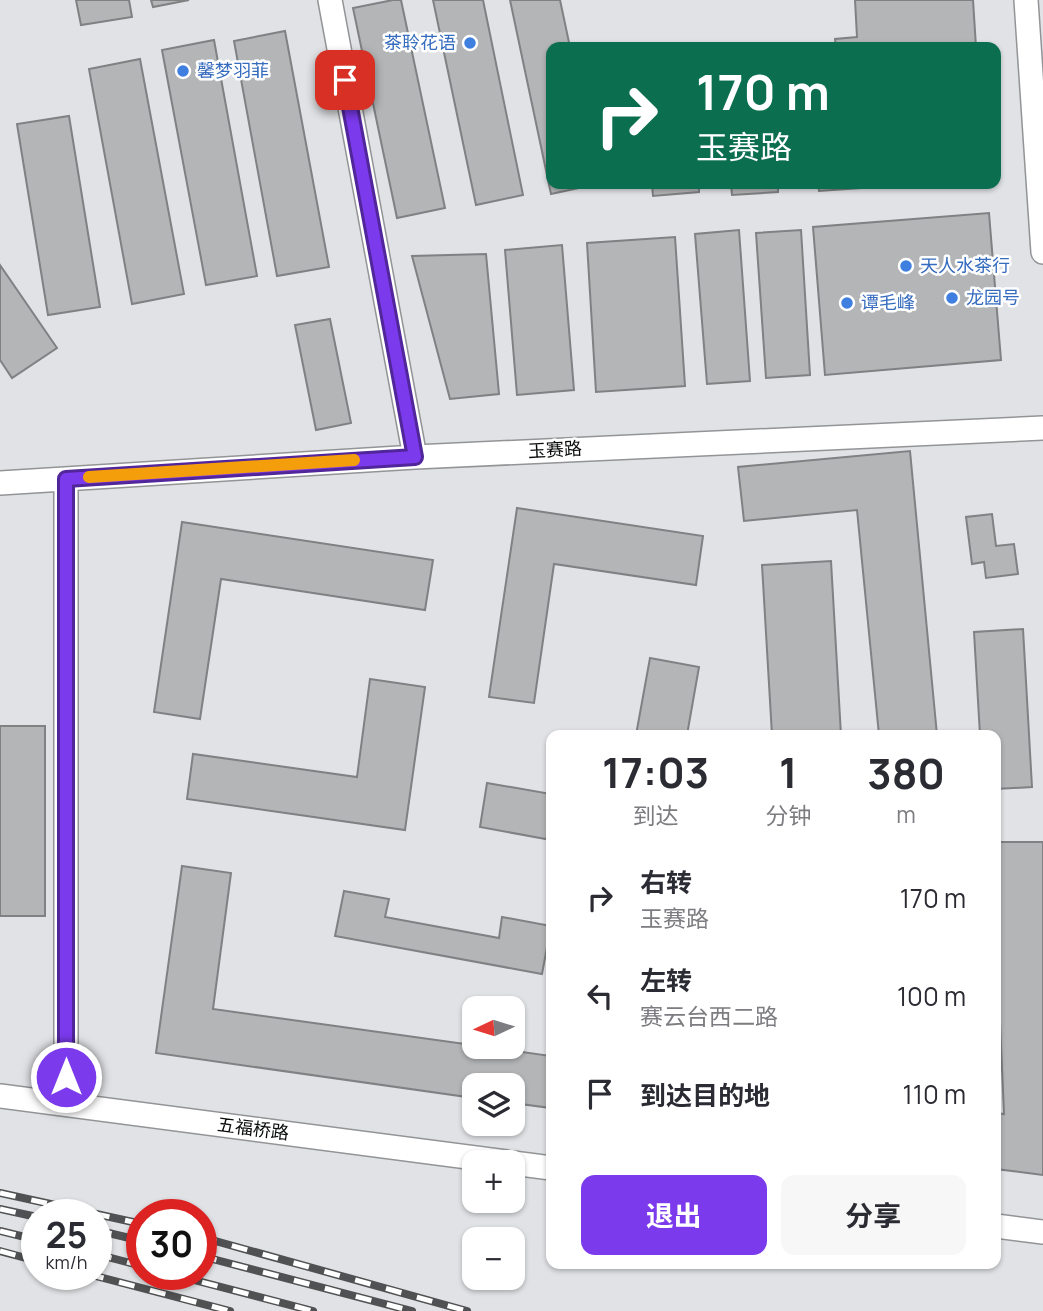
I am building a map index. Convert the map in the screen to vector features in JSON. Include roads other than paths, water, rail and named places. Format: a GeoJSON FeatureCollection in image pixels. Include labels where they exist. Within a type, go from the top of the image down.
{"type":"FeatureCollection","features":[{"type":"Feature","properties":{"kind":"street"},"geometry":{"type":"LineString","coordinates":[[331,0],[415,457]]}},
{"type":"Feature","properties":{"kind":"street"},"geometry":{"type":"LineString","coordinates":[[1026,0],[1043,252]]}},
{"type":"Feature","properties":{"kind":"street","name":"玉赛路"},"geometry":{"type":"LineString","coordinates":[[0,483],[415,457],[1043,428]]}},
{"type":"Feature","properties":{"kind":"street"},"geometry":{"type":"LineString","coordinates":[[66,479],[66,1104]]}},
{"type":"Feature","properties":{"kind":"street","name":"五福桥路"},"geometry":{"type":"LineString","coordinates":[[0,1096],[462,1156]]}},
{"type":"Feature","properties":{"kind":"street"},"geometry":{"type":"LineString","coordinates":[[525,1165],[546,1167]]}},
{"type":"Feature","properties":{"kind":"street"},"geometry":{"type":"LineString","coordinates":[[1001,1227],[1043,1232]]}},
{"type":"Feature","properties":{"kind":"railway"},"geometry":{"type":"LineString","coordinates":[[0,1193],[126,1221]]}},
{"type":"Feature","properties":{"kind":"railway"},"geometry":{"type":"LineString","coordinates":[[0,1209],[21,1214]]}},
{"type":"Feature","properties":{"kind":"railway"},"geometry":{"type":"LineString","coordinates":[[0,1231],[21,1236]]}},
{"type":"Feature","properties":{"kind":"railway"},"geometry":{"type":"LineString","coordinates":[[112,1234],[126,1237]]}},
{"type":"Feature","properties":{"kind":"railway"},"geometry":{"type":"LineString","coordinates":[[217,1241],[467,1311]]}},
{"type":"Feature","properties":{"kind":"railway"},"geometry":{"type":"LineString","coordinates":[[0,1251],[21,1257]]}},
{"type":"Feature","properties":{"kind":"railway"},"geometry":{"type":"LineString","coordinates":[[112,1258],[126,1262]]}},
{"type":"Feature","properties":{"kind":"railway"},"geometry":{"type":"LineString","coordinates":[[217,1260],[412,1311]]}},
{"type":"Feature","properties":{"kind":"railway"},"geometry":{"type":"LineString","coordinates":[[112,1280],[230,1311]]}},
{"type":"Feature","properties":{"kind":"railway"},"geometry":{"type":"LineString","coordinates":[[217,1286],[313,1311]]}},
{"type":"Feature","properties":{"kind":"place","name":"茶聆花语"},"geometry":{"type":"Point","coordinates":[470,43]}},
{"type":"Feature","properties":{"kind":"place","name":"馨梦羽菲"},"geometry":{"type":"Point","coordinates":[183,71]}},
{"type":"Feature","properties":{"kind":"place","name":"天人水茶行"},"geometry":{"type":"Point","coordinates":[906,266]}},
{"type":"Feature","properties":{"kind":"place","name":"龙园号"},"geometry":{"type":"Point","coordinates":[952,298]}},
{"type":"Feature","properties":{"kind":"place","name":"谭毛峰"},"geometry":{"type":"Point","coordinates":[847,303]}}]}
